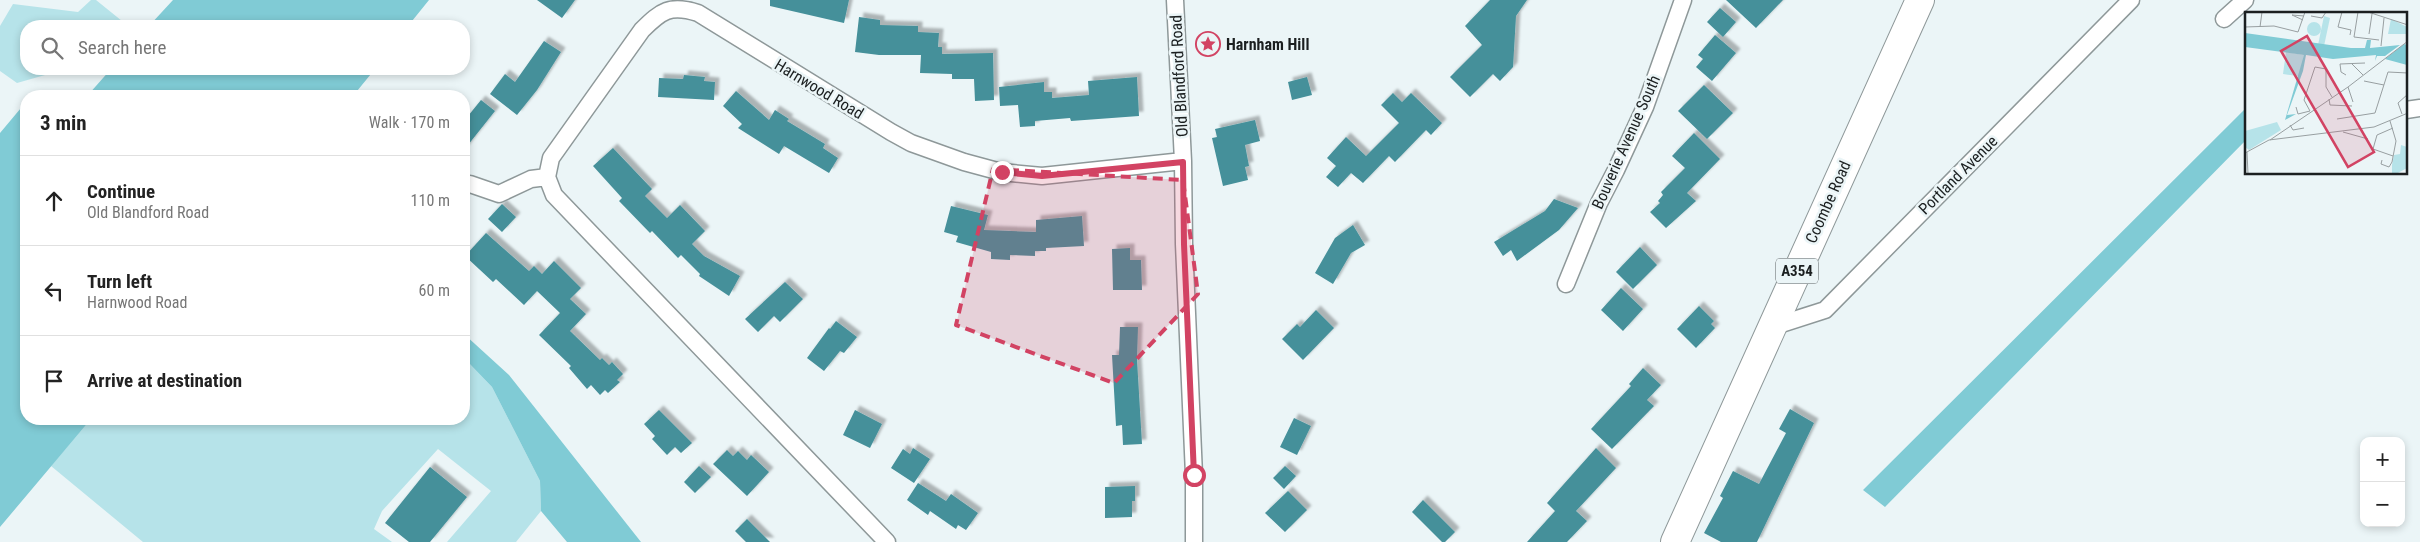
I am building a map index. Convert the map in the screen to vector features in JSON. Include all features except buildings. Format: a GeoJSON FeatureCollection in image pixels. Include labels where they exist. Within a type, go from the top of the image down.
{"type":"FeatureCollection","features":[{"type":"Feature","properties":{"kind":"highway","name":"Coombe Road"},"geometry":{"type":"LineString","coordinates":[[1675,542],[1920,0]]}},
{"type":"Feature","properties":{"kind":"street","name":"Old Blandford Road"},"geometry":{"type":"LineString","coordinates":[[1175,0],[1183,162],[1184,244],[1194,475],[1194,542]]}},
{"type":"Feature","properties":{"kind":"street","name":"Bouverie Avenue South"},"geometry":{"type":"LineString","coordinates":[[1566,284],[1599,203],[1645,107],[1683,0]]}},
{"type":"Feature","properties":{"kind":"street","name":"Portland Avenue"},"geometry":{"type":"LineString","coordinates":[[1772,328],[1825,310],[2131,0]]}},
{"type":"Feature","properties":{"kind":"street"},"geometry":{"type":"LineString","coordinates":[[2224,19],[2245,0]]}},
{"type":"Feature","properties":{"kind":"street","name":"Harnwood Road"},"geometry":{"type":"LineString","coordinates":[[547,177],[550,158],[642,30],[659,13],[678,8],[698,13],[795,75],[911,143],[964,162],[1002,172],[1042,176],[1183,162]]}},
{"type":"Feature","properties":{"kind":"street"},"geometry":{"type":"LineString","coordinates":[[470,184],[499,194],[532,179],[547,177],[554,195],[887,542]]}},
{"type":"Feature","properties":{"kind":"highlighted area"},"geometry":{"type":"Polygon","coordinates":[[[993,169],[1183,180],[1198,294],[1114,383],[956,325],[993,169]]]}},
{"type":"Feature","properties":{"kind":"shaded area"},"geometry":{"type":"Polygon","coordinates":[[[91,0],[96,0],[121,20],[20,20],[20,75],[45,75],[17,83],[0,71],[0,26],[13,4],[78,12],[91,0]]]}},
{"type":"Feature","properties":{"kind":"shaded area"},"geometry":{"type":"Polygon","coordinates":[[[173,0],[429,0],[413,20],[155,20],[173,0]]]}},
{"type":"Feature","properties":{"kind":"shaded area"},"geometry":{"type":"Polygon","coordinates":[[[106,75],[370,75],[358,90],[92,90],[106,75]]]}},
{"type":"Feature","properties":{"kind":"shaded area"},"geometry":{"type":"Polygon","coordinates":[[[20,109],[20,425],[86,425],[0,527],[0,133],[20,109]]]}},
{"type":"Feature","properties":{"kind":"shaded area"},"geometry":{"type":"Polygon","coordinates":[[[2245,109],[2245,141],[1885,507],[1863,490],[2245,109]]]}},
{"type":"Feature","properties":{"kind":"shaded area"},"geometry":{"type":"Polygon","coordinates":[[[470,339],[509,375],[641,542],[567,542],[541,511],[540,481],[492,387],[470,364],[470,339]]]}},
{"type":"Feature","properties":{"kind":"shaded area"},"geometry":{"type":"Polygon","coordinates":[[[470,364],[492,387],[540,481],[541,511],[516,542],[447,542],[491,491],[438,449],[382,511],[374,529],[392,542],[143,542],[51,466],[86,425],[470,425],[470,364]]]}},
{"type":"Feature","properties":{"kind":"place","name":"Harnham Hill"},"geometry":{"type":"Point","coordinates":[1208,44]}},
{"type":"Feature","properties":{"kind":"route"},"geometry":{"type":"LineString","coordinates":[[1002,172],[1042,176],[1183,162],[1184,244],[1194,475]]}}]}
